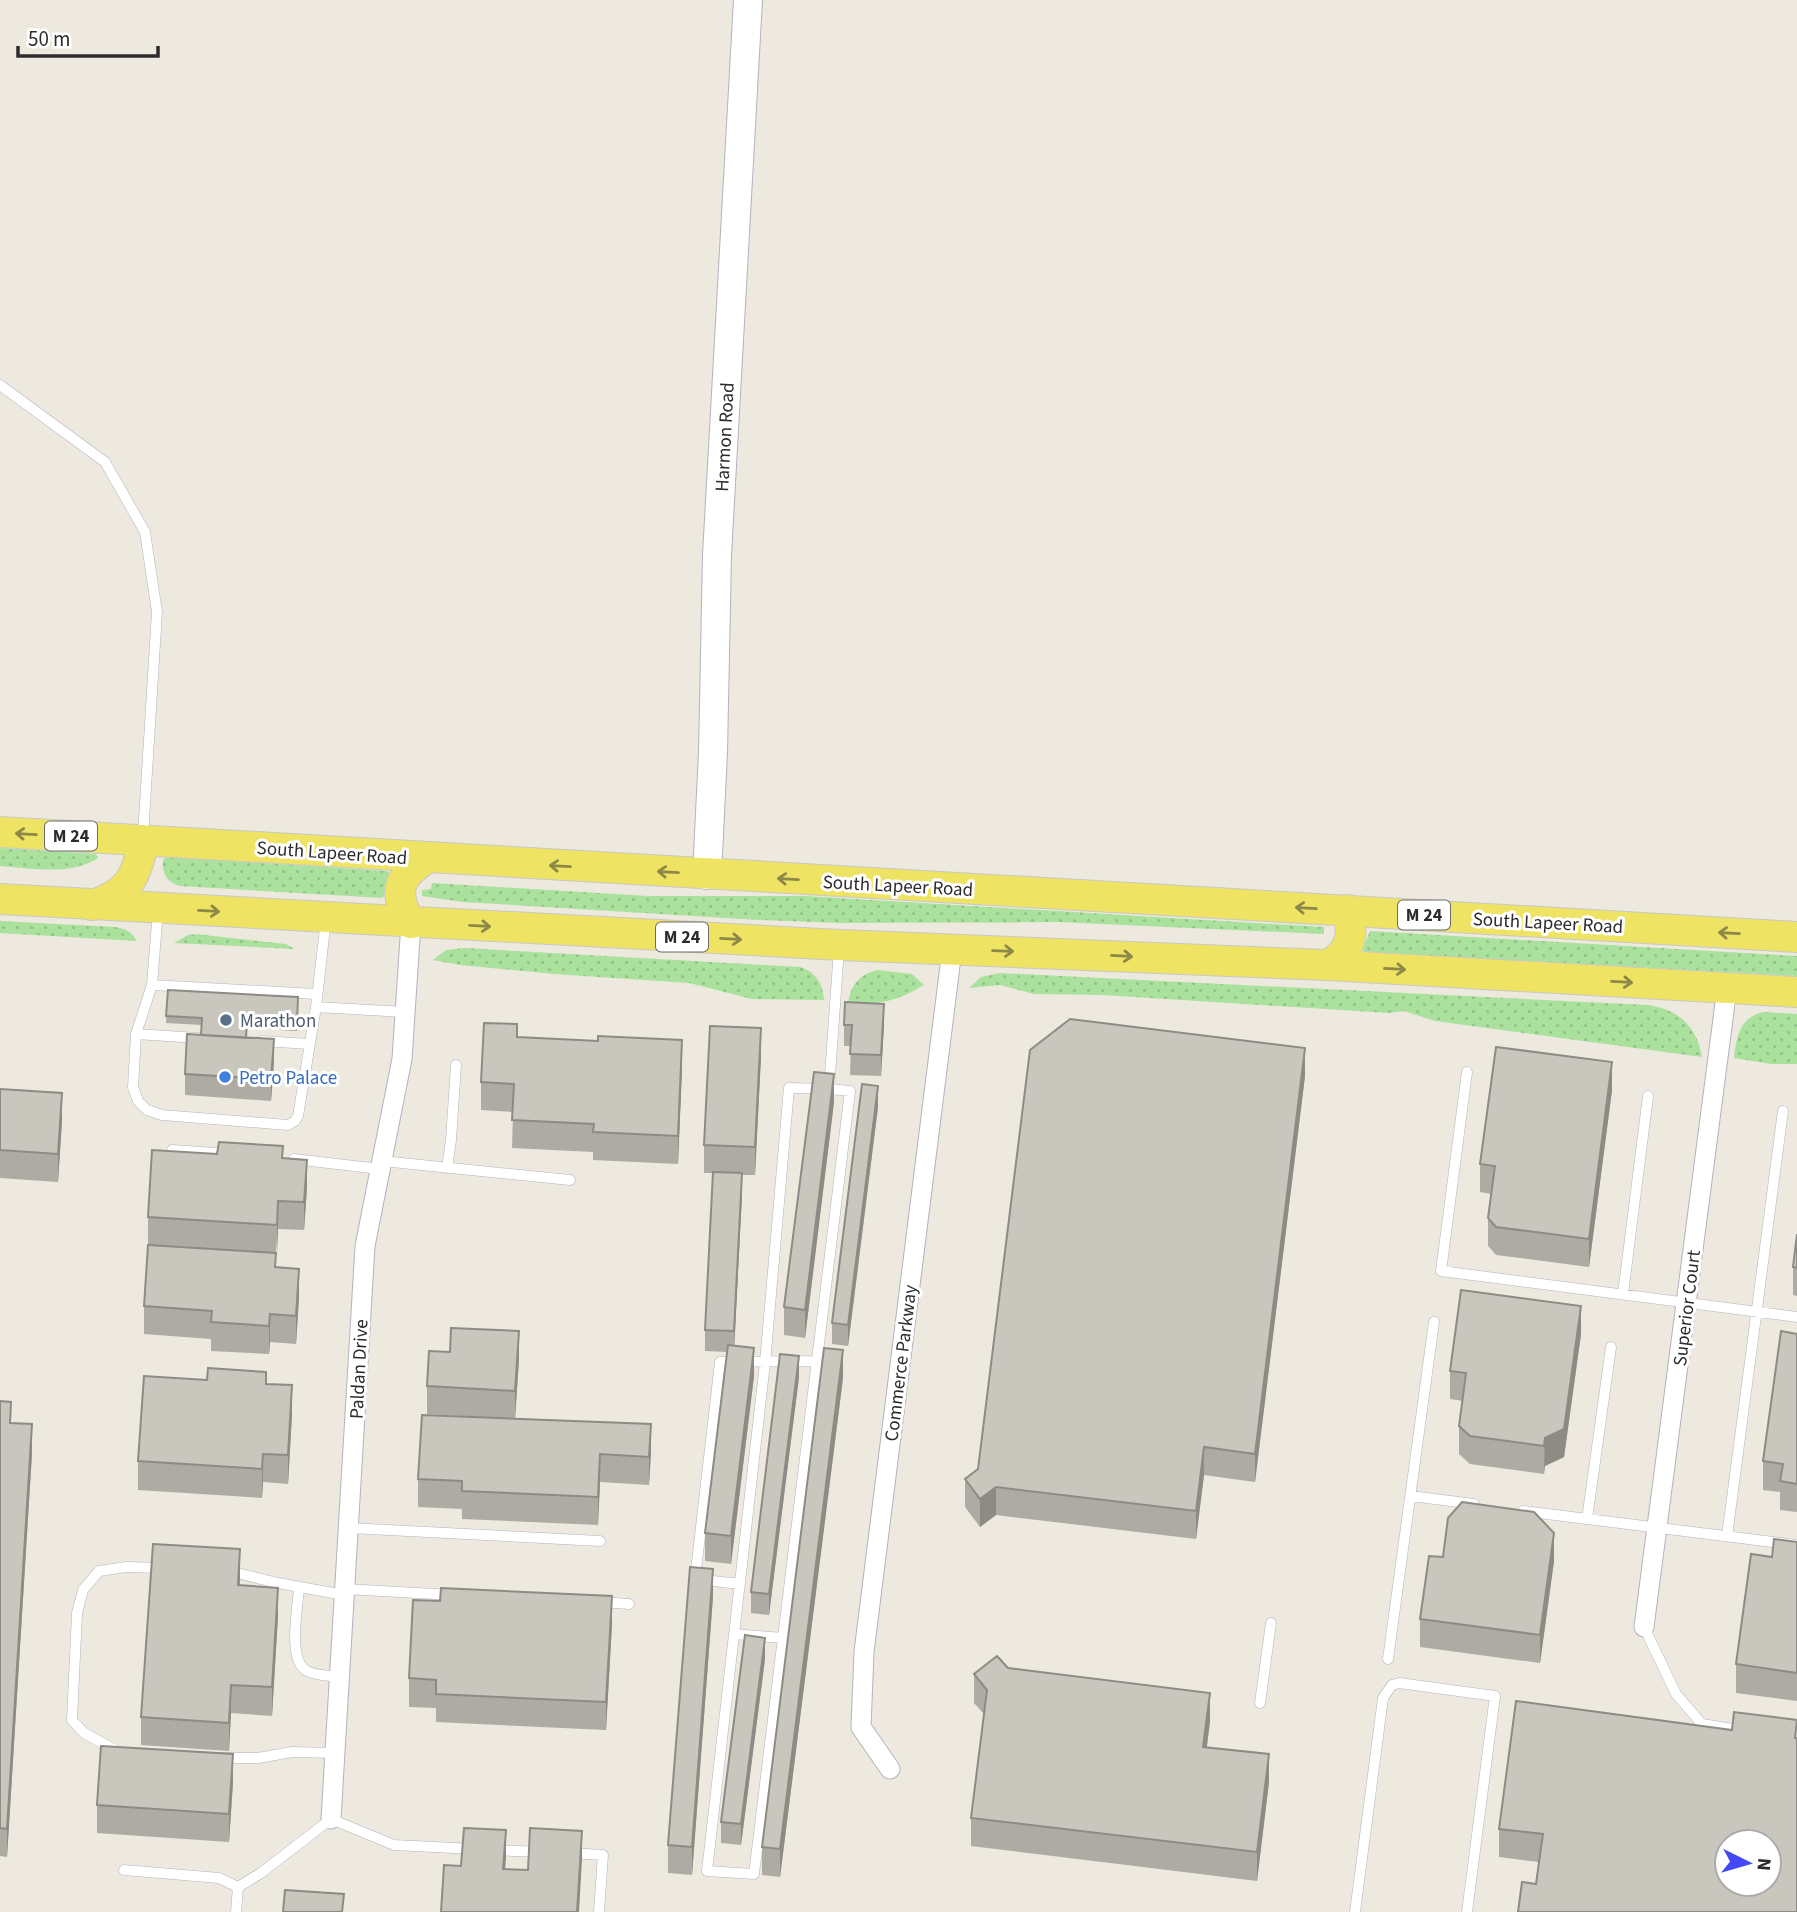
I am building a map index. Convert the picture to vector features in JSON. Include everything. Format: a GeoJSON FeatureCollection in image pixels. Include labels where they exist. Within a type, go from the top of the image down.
{"type":"FeatureCollection","features":[{"type":"Feature","properties":{"kind":"main road","name":"South Lapeer Road"},"geometry":{"type":"LineString","coordinates":[[0,832],[1797,937]]}},
{"type":"Feature","properties":{"kind":"main road"},"geometry":{"type":"LineString","coordinates":[[92,905],[110,899],[122,891],[133,877],[140,860],[143,840]]}},
{"type":"Feature","properties":{"kind":"main road"},"geometry":{"type":"LineString","coordinates":[[411,923],[400,900],[401,887],[406,874],[428,858]]}},
{"type":"Feature","properties":{"kind":"main road","name":"M 24"},"geometry":{"type":"LineString","coordinates":[[0,899],[411,923],[839,945],[1327,965],[1797,992]]}},
{"type":"Feature","properties":{"kind":"main road"},"geometry":{"type":"LineString","coordinates":[[1327,965],[1345,953],[1350,943],[1351,922],[1348,910]]}},
{"type":"Feature","properties":{"kind":"street","name":"Harmon Road"},"geometry":{"type":"LineString","coordinates":[[707,874],[713,752],[717,555],[748,0]]}},
{"type":"Feature","properties":{"kind":"street","name":"Paldan Drive"},"geometry":{"type":"LineString","coordinates":[[331,1819],[365,1246],[402,1059],[411,923]]}},
{"type":"Feature","properties":{"kind":"street","name":"Commerce Parkway"},"geometry":{"type":"LineString","coordinates":[[890,1769],[861,1727],[864,1652],[952,950]]}},
{"type":"Feature","properties":{"kind":"street","name":"Superior Court"},"geometry":{"type":"LineString","coordinates":[[1644,1628],[1727,988]]}},
{"type":"Feature","properties":{"kind":"lane"},"geometry":{"type":"LineString","coordinates":[[0,384],[105,462],[145,532],[157,612],[143,840]]}},
{"type":"Feature","properties":{"kind":"lane"},"geometry":{"type":"LineString","coordinates":[[158,909],[152,985],[136,1034],[132,1087],[138,1101],[147,1110],[162,1115],[288,1125],[298,1116],[316,1007],[326,918]]}},
{"type":"Feature","properties":{"kind":"lane"},"geometry":{"type":"LineString","coordinates":[[829,1089],[839,945]]}},
{"type":"Feature","properties":{"kind":"lane"},"geometry":{"type":"LineString","coordinates":[[152,985],[316,994]]}},
{"type":"Feature","properties":{"kind":"lane"},"geometry":{"type":"LineString","coordinates":[[316,1007],[405,1012]]}},
{"type":"Feature","properties":{"kind":"lane"},"geometry":{"type":"LineString","coordinates":[[136,1034],[213,1039]]}},
{"type":"Feature","properties":{"kind":"lane"},"geometry":{"type":"LineString","coordinates":[[246,1040],[310,1044]]}},
{"type":"Feature","properties":{"kind":"lane"},"geometry":{"type":"LineString","coordinates":[[447,1168],[456,1065]]}},
{"type":"Feature","properties":{"kind":"lane"},"geometry":{"type":"LineString","coordinates":[[1467,1072],[1441,1270],[1797,1317]]}},
{"type":"Feature","properties":{"kind":"lane"},"geometry":{"type":"LineString","coordinates":[[789,1088],[850,1091],[817,1361],[754,1874],[707,1871],[765,1363],[789,1088]]}},
{"type":"Feature","properties":{"kind":"lane"},"geometry":{"type":"LineString","coordinates":[[1623,1294],[1648,1096]]}},
{"type":"Feature","properties":{"kind":"lane"},"geometry":{"type":"LineString","coordinates":[[1727,1536],[1783,1111]]}},
{"type":"Feature","properties":{"kind":"lane"},"geometry":{"type":"LineString","coordinates":[[172,1150],[238,1155]]}},
{"type":"Feature","properties":{"kind":"lane"},"geometry":{"type":"LineString","coordinates":[[278,1158],[447,1168],[570,1180]]}},
{"type":"Feature","properties":{"kind":"lane"},"geometry":{"type":"LineString","coordinates":[[1388,1659],[1434,1322]]}},
{"type":"Feature","properties":{"kind":"lane"},"geometry":{"type":"LineString","coordinates":[[1587,1519],[1611,1347]]}},
{"type":"Feature","properties":{"kind":"lane"},"geometry":{"type":"LineString","coordinates":[[740,1584],[695,1579],[720,1363],[817,1361]]}},
{"type":"Feature","properties":{"kind":"lane"},"geometry":{"type":"LineString","coordinates":[[1411,1496],[1479,1505]]}},
{"type":"Feature","properties":{"kind":"lane"},"geometry":{"type":"LineString","coordinates":[[1506,1508],[1797,1545]]}},
{"type":"Feature","properties":{"kind":"lane"},"geometry":{"type":"LineString","coordinates":[[349,1528],[600,1541]]}},
{"type":"Feature","properties":{"kind":"lane"},"geometry":{"type":"LineString","coordinates":[[130,1754],[119,1752],[84,1733],[72,1720],[77,1613],[83,1590],[99,1572],[126,1567],[178,1569]]}},
{"type":"Feature","properties":{"kind":"lane"},"geometry":{"type":"LineString","coordinates":[[217,1570],[299,1587],[344,1592],[466,1595]]}},
{"type":"Feature","properties":{"kind":"lane"},"geometry":{"type":"LineString","coordinates":[[299,1587],[295,1655],[299,1666],[309,1673],[339,1677]]}},
{"type":"Feature","properties":{"kind":"lane"},"geometry":{"type":"LineString","coordinates":[[588,1601],[629,1604]]}},
{"type":"Feature","properties":{"kind":"lane"},"geometry":{"type":"LineString","coordinates":[[1260,1703],[1271,1623]]}},
{"type":"Feature","properties":{"kind":"lane"},"geometry":{"type":"LineString","coordinates":[[1644,1628],[1676,1694],[1702,1724],[1756,1732]]}},
{"type":"Feature","properties":{"kind":"lane"},"geometry":{"type":"LineString","coordinates":[[734,1634],[783,1638]]}},
{"type":"Feature","properties":{"kind":"lane"},"geometry":{"type":"LineString","coordinates":[[1355,1912],[1383,1698],[1392,1685],[1399,1683],[1495,1696],[1467,1912]]}},
{"type":"Feature","properties":{"kind":"lane"},"geometry":{"type":"LineString","coordinates":[[206,1758],[258,1758],[292,1752],[335,1752]]}},
{"type":"Feature","properties":{"kind":"lane"},"geometry":{"type":"LineString","coordinates":[[238,1887],[261,1873],[331,1819],[394,1845],[547,1852]]}},
{"type":"Feature","properties":{"kind":"lane"},"geometry":{"type":"LineString","coordinates":[[561,1853],[603,1855],[599,1912]]}},
{"type":"Feature","properties":{"kind":"lane"},"geometry":{"type":"LineString","coordinates":[[124,1870],[219,1878],[238,1887]]}},
{"type":"Feature","properties":{"kind":"lane"},"geometry":{"type":"LineString","coordinates":[[236,1912],[238,1887]]}},
{"type":"Feature","properties":{"kind":"green space"},"geometry":{"type":"Polygon","coordinates":[[[0,848],[96,854],[98,858],[87,864],[63,869],[0,866],[0,848]]]}},
{"type":"Feature","properties":{"kind":"green space"},"geometry":{"type":"Polygon","coordinates":[[[166,857],[389,873],[383,898],[179,886],[171,882],[164,873],[163,860],[166,857]]]}},
{"type":"Feature","properties":{"kind":"green space"},"geometry":{"type":"Polygon","coordinates":[[[432,883],[648,896],[805,896],[1324,927],[1324,934],[1058,922],[840,923],[759,920],[463,902],[422,896],[422,890],[431,889],[432,883]]]}},
{"type":"Feature","properties":{"kind":"green space"},"geometry":{"type":"Polygon","coordinates":[[[0,921],[115,927],[128,931],[137,941],[0,933],[0,921]]]}},
{"type":"Feature","properties":{"kind":"green space"},"geometry":{"type":"Polygon","coordinates":[[[1370,931],[1797,956],[1797,976],[1365,952],[1363,949],[1370,931]]]}},
{"type":"Feature","properties":{"kind":"green space"},"geometry":{"type":"Polygon","coordinates":[[[188,935],[286,944],[295,949],[174,943],[188,935]]]}},
{"type":"Feature","properties":{"kind":"green space"},"geometry":{"type":"Polygon","coordinates":[[[464,948],[800,967],[818,979],[824,1000],[752,999],[689,983],[554,974],[433,960],[446,950],[464,948]]]}},
{"type":"Feature","properties":{"kind":"green space"},"geometry":{"type":"Polygon","coordinates":[[[877,970],[912,974],[924,985],[888,1001],[848,1005],[856,982],[877,970]]]}},
{"type":"Feature","properties":{"kind":"green space"},"geometry":{"type":"Polygon","coordinates":[[[1000,973],[1647,1005],[1668,1010],[1684,1021],[1696,1036],[1702,1057],[1435,1021],[1404,1011],[1389,1013],[1103,995],[1034,994],[1000,985],[969,988],[981,977],[1000,973]]]}},
{"type":"Feature","properties":{"kind":"green space"},"geometry":{"type":"Polygon","coordinates":[[[1756,1014],[1797,1014],[1797,1064],[1771,1064],[1734,1058],[1738,1036],[1744,1023],[1756,1014]]]}},
{"type":"Feature","properties":{"kind":"building"},"geometry":{"type":"Polygon","coordinates":[[[168,990],[298,997],[297,1024],[247,1021],[246,1038],[201,1035],[202,1018],[166,1016],[168,990]]]}},
{"type":"Feature","properties":{"kind":"building"},"geometry":{"type":"Polygon","coordinates":[[[845,1002],[884,1004],[881,1055],[850,1054],[852,1025],[844,1025],[845,1002]]]}},
{"type":"Feature","properties":{"kind":"building"},"geometry":{"type":"Polygon","coordinates":[[[1070,1019],[1305,1048],[1255,1454],[1204,1447],[1196,1511],[996,1487],[980,1499],[965,1479],[978,1469],[1030,1050],[1070,1019]]]}},
{"type":"Feature","properties":{"kind":"building"},"geometry":{"type":"Polygon","coordinates":[[[484,1023],[517,1024],[517,1037],[598,1041],[598,1036],[682,1040],[678,1136],[593,1132],[594,1124],[512,1120],[514,1084],[481,1082],[484,1023]]]}},
{"type":"Feature","properties":{"kind":"building"},"geometry":{"type":"Polygon","coordinates":[[[710,1026],[761,1028],[755,1147],[704,1145],[710,1026]]]}},
{"type":"Feature","properties":{"kind":"building"},"geometry":{"type":"Polygon","coordinates":[[[187,1034],[274,1039],[271,1079],[185,1074],[187,1034]]]}},
{"type":"Feature","properties":{"kind":"building"},"geometry":{"type":"Polygon","coordinates":[[[1496,1047],[1612,1062],[1589,1239],[1496,1227],[1488,1218],[1495,1166],[1480,1164],[1496,1047]]]}},
{"type":"Feature","properties":{"kind":"building"},"geometry":{"type":"Polygon","coordinates":[[[814,1072],[834,1074],[805,1310],[784,1307],[814,1072]]]}},
{"type":"Feature","properties":{"kind":"building"},"geometry":{"type":"Polygon","coordinates":[[[862,1084],[878,1086],[848,1325],[832,1323],[862,1084]]]}},
{"type":"Feature","properties":{"kind":"building"},"geometry":{"type":"Polygon","coordinates":[[[0,1089],[62,1093],[58,1154],[0,1150],[0,1089]]]}},
{"type":"Feature","properties":{"kind":"building"},"geometry":{"type":"Polygon","coordinates":[[[219,1142],[283,1146],[282,1158],[307,1160],[304,1202],[278,1201],[277,1225],[148,1217],[152,1150],[217,1154],[219,1142]]]}},
{"type":"Feature","properties":{"kind":"building"},"geometry":{"type":"Polygon","coordinates":[[[713,1172],[742,1173],[734,1331],[705,1330],[713,1172]]]}},
{"type":"Feature","properties":{"kind":"building"},"geometry":{"type":"Polygon","coordinates":[[[1797,1234],[1797,1268],[1793,1267],[1797,1234]]]}},
{"type":"Feature","properties":{"kind":"building"},"geometry":{"type":"Polygon","coordinates":[[[148,1245],[276,1253],[275,1267],[299,1269],[296,1316],[270,1314],[269,1326],[211,1322],[212,1311],[144,1306],[148,1245]]]}},
{"type":"Feature","properties":{"kind":"building"},"geometry":{"type":"Polygon","coordinates":[[[1461,1290],[1581,1306],[1564,1429],[1545,1438],[1544,1446],[1470,1436],[1459,1426],[1466,1373],[1450,1371],[1461,1290]]]}},
{"type":"Feature","properties":{"kind":"building"},"geometry":{"type":"Polygon","coordinates":[[[451,1328],[519,1331],[515,1391],[427,1386],[429,1351],[450,1352],[451,1328]]]}},
{"type":"Feature","properties":{"kind":"building"},"geometry":{"type":"Polygon","coordinates":[[[1781,1331],[1797,1334],[1797,1484],[1780,1481],[1783,1464],[1763,1461],[1781,1331]]]}},
{"type":"Feature","properties":{"kind":"building"},"geometry":{"type":"Polygon","coordinates":[[[728,1345],[754,1348],[731,1536],[705,1533],[728,1345]]]}},
{"type":"Feature","properties":{"kind":"building"},"geometry":{"type":"Polygon","coordinates":[[[824,1348],[843,1350],[780,1849],[762,1847],[824,1348]]]}},
{"type":"Feature","properties":{"kind":"building"},"geometry":{"type":"Polygon","coordinates":[[[780,1354],[799,1356],[769,1594],[751,1592],[780,1354]]]}},
{"type":"Feature","properties":{"kind":"building"},"geometry":{"type":"Polygon","coordinates":[[[208,1368],[266,1372],[266,1384],[292,1385],[288,1455],[263,1454],[262,1469],[138,1461],[144,1376],[207,1380],[208,1368]]]}},
{"type":"Feature","properties":{"kind":"building"},"geometry":{"type":"Polygon","coordinates":[[[0,1401],[11,1402],[10,1423],[32,1424],[7,1829],[0,1828],[0,1401]]]}},
{"type":"Feature","properties":{"kind":"building"},"geometry":{"type":"Polygon","coordinates":[[[422,1415],[651,1424],[649,1457],[600,1454],[598,1497],[462,1491],[462,1481],[418,1479],[422,1415]]]}},
{"type":"Feature","properties":{"kind":"building"},"geometry":{"type":"Polygon","coordinates":[[[1462,1502],[1534,1512],[1554,1533],[1540,1635],[1420,1619],[1429,1556],[1443,1557],[1448,1518],[1462,1502]]]}},
{"type":"Feature","properties":{"kind":"building"},"geometry":{"type":"Polygon","coordinates":[[[1774,1539],[1797,1542],[1797,1673],[1736,1664],[1751,1554],[1772,1557],[1774,1539]]]}},
{"type":"Feature","properties":{"kind":"building"},"geometry":{"type":"Polygon","coordinates":[[[153,1544],[240,1549],[238,1585],[278,1588],[272,1687],[231,1685],[229,1723],[141,1717],[153,1544]]]}},
{"type":"Feature","properties":{"kind":"building"},"geometry":{"type":"Polygon","coordinates":[[[690,1567],[713,1569],[692,1847],[668,1845],[690,1567]]]}},
{"type":"Feature","properties":{"kind":"building"},"geometry":{"type":"Polygon","coordinates":[[[441,1588],[612,1596],[606,1702],[436,1694],[436,1680],[409,1678],[413,1600],[440,1601],[441,1588]]]}},
{"type":"Feature","properties":{"kind":"building"},"geometry":{"type":"Polygon","coordinates":[[[745,1635],[765,1638],[741,1824],[721,1822],[745,1635]]]}},
{"type":"Feature","properties":{"kind":"building"},"geometry":{"type":"Polygon","coordinates":[[[997,1656],[1008,1668],[1210,1693],[1203,1747],[1269,1754],[1257,1852],[971,1818],[987,1690],[974,1674],[997,1656]]]}},
{"type":"Feature","properties":{"kind":"building"},"geometry":{"type":"Polygon","coordinates":[[[1516,1701],[1732,1730],[1734,1712],[1797,1720],[1797,1912],[1518,1912],[1522,1882],[1536,1884],[1543,1834],[1499,1829],[1516,1701]]]}},
{"type":"Feature","properties":{"kind":"building"},"geometry":{"type":"Polygon","coordinates":[[[101,1746],[233,1754],[229,1814],[97,1805],[101,1746]]]}},
{"type":"Feature","properties":{"kind":"building"},"geometry":{"type":"Polygon","coordinates":[[[464,1828],[506,1830],[503,1869],[528,1870],[530,1828],[582,1831],[577,1912],[441,1912],[444,1865],[461,1866],[464,1828]]]}},
{"type":"Feature","properties":{"kind":"building"},"geometry":{"type":"Polygon","coordinates":[[[285,1890],[344,1894],[342,1912],[283,1912],[285,1890]]]}},
{"type":"Feature","properties":{"kind":"place","name":"Marathon"},"geometry":{"type":"Point","coordinates":[226,1020]}},
{"type":"Feature","properties":{"kind":"place","name":"Petro Palace"},"geometry":{"type":"Point","coordinates":[225,1077]}}]}
